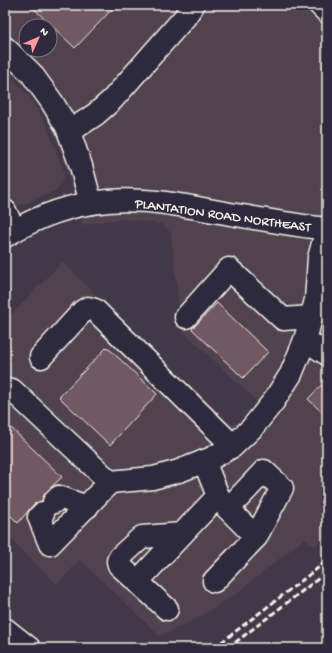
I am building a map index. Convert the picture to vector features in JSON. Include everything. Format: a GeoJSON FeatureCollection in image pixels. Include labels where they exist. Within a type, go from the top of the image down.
{"type":"FeatureCollection","features":[{"type":"Feature","properties":{"kind":"main road"},"geometry":{"type":"LineString","coordinates":[[69,132],[96,114],[112,100],[185,17],[192,5]]}},
{"type":"Feature","properties":{"kind":"main road"},"geometry":{"type":"LineString","coordinates":[[320,5],[327,12]]}},
{"type":"Feature","properties":{"kind":"main road"},"geometry":{"type":"LineString","coordinates":[[5,48],[31,73],[52,102],[69,132],[81,166],[91,203]]}},
{"type":"Feature","properties":{"kind":"main road","name":"PLANTATION ROAD NORTHEAST"},"geometry":{"type":"LineString","coordinates":[[8,226],[42,217],[64,209],[91,203],[107,201],[149,201],[327,229]]}},
{"type":"Feature","properties":{"kind":"main road"},"geometry":{"type":"LineString","coordinates":[[86,507],[59,497],[48,507],[39,517],[50,544],[86,507],[110,482],[153,478],[179,471],[204,461],[234,446],[252,428],[273,402],[291,374],[305,340],[316,300],[319,258],[327,229]]}},
{"type":"Feature","properties":{"kind":"main road"},"geometry":{"type":"LineString","coordinates":[[186,317],[229,269],[283,319],[312,317]]}},
{"type":"Feature","properties":{"kind":"main road"},"geometry":{"type":"LineString","coordinates":[[41,357],[83,311],[88,308],[94,310],[234,446]]}},
{"type":"Feature","properties":{"kind":"main road"},"geometry":{"type":"LineString","coordinates":[[305,340],[327,354]]}},
{"type":"Feature","properties":{"kind":"main road"},"geometry":{"type":"LineString","coordinates":[[12,390],[110,482]]}},
{"type":"Feature","properties":{"kind":"main road"},"geometry":{"type":"LineString","coordinates":[[204,461],[223,502],[256,537]]}},
{"type":"Feature","properties":{"kind":"main road"},"geometry":{"type":"LineString","coordinates":[[137,582],[182,534],[264,471],[282,488],[256,537],[214,581]]}},
{"type":"Feature","properties":{"kind":"main road"},"geometry":{"type":"LineString","coordinates":[[167,610],[119,565],[118,561],[120,556],[142,537],[182,534]]}},
{"type":"Feature","properties":{"kind":"main road"},"geometry":{"type":"LineString","coordinates":[[5,629],[29,648]]}},
{"type":"Feature","properties":{"kind":"shaded area"},"geometry":{"type":"Polygon","coordinates":[[[5,5],[327,5],[327,536],[313,546],[305,538],[241,590],[200,617],[160,636],[80,560],[57,584],[5,534],[5,367],[13,359],[5,351],[5,321],[62,262],[232,425],[243,419],[251,410],[256,400],[182,330],[171,233],[162,224],[125,219],[83,225],[62,154],[49,123],[32,94],[5,64],[5,5]]]}},
{"type":"Feature","properties":{"kind":"shaded area"},"geometry":{"type":"Polygon","coordinates":[[[5,69],[29,96],[46,124],[64,173],[60,186],[55,191],[5,212],[5,69]]]}},
{"type":"Feature","properties":{"kind":"building"},"geometry":{"type":"Polygon","coordinates":[[[30,5],[116,5],[75,48],[58,32],[58,18],[44,18],[30,5]]]}},
{"type":"Feature","properties":{"kind":"building"},"geometry":{"type":"Polygon","coordinates":[[[217,303],[268,352],[243,378],[192,329],[217,303]]]}},
{"type":"Feature","properties":{"kind":"building"},"geometry":{"type":"Polygon","coordinates":[[[107,347],[157,394],[110,445],[59,397],[107,347]]]}},
{"type":"Feature","properties":{"kind":"building"},"geometry":{"type":"Polygon","coordinates":[[[327,379],[327,417],[308,399],[327,379]]]}},
{"type":"Feature","properties":{"kind":"building"},"geometry":{"type":"Polygon","coordinates":[[[5,422],[62,477],[45,493],[42,501],[34,504],[18,523],[5,510],[5,422]]]}},
{"type":"Feature","properties":{"kind":"railway"},"geometry":{"type":"LineString","coordinates":[[214,648],[327,561]]}},
{"type":"Feature","properties":{"kind":"railway"},"geometry":{"type":"LineString","coordinates":[[228,648],[327,572]]}}]}
